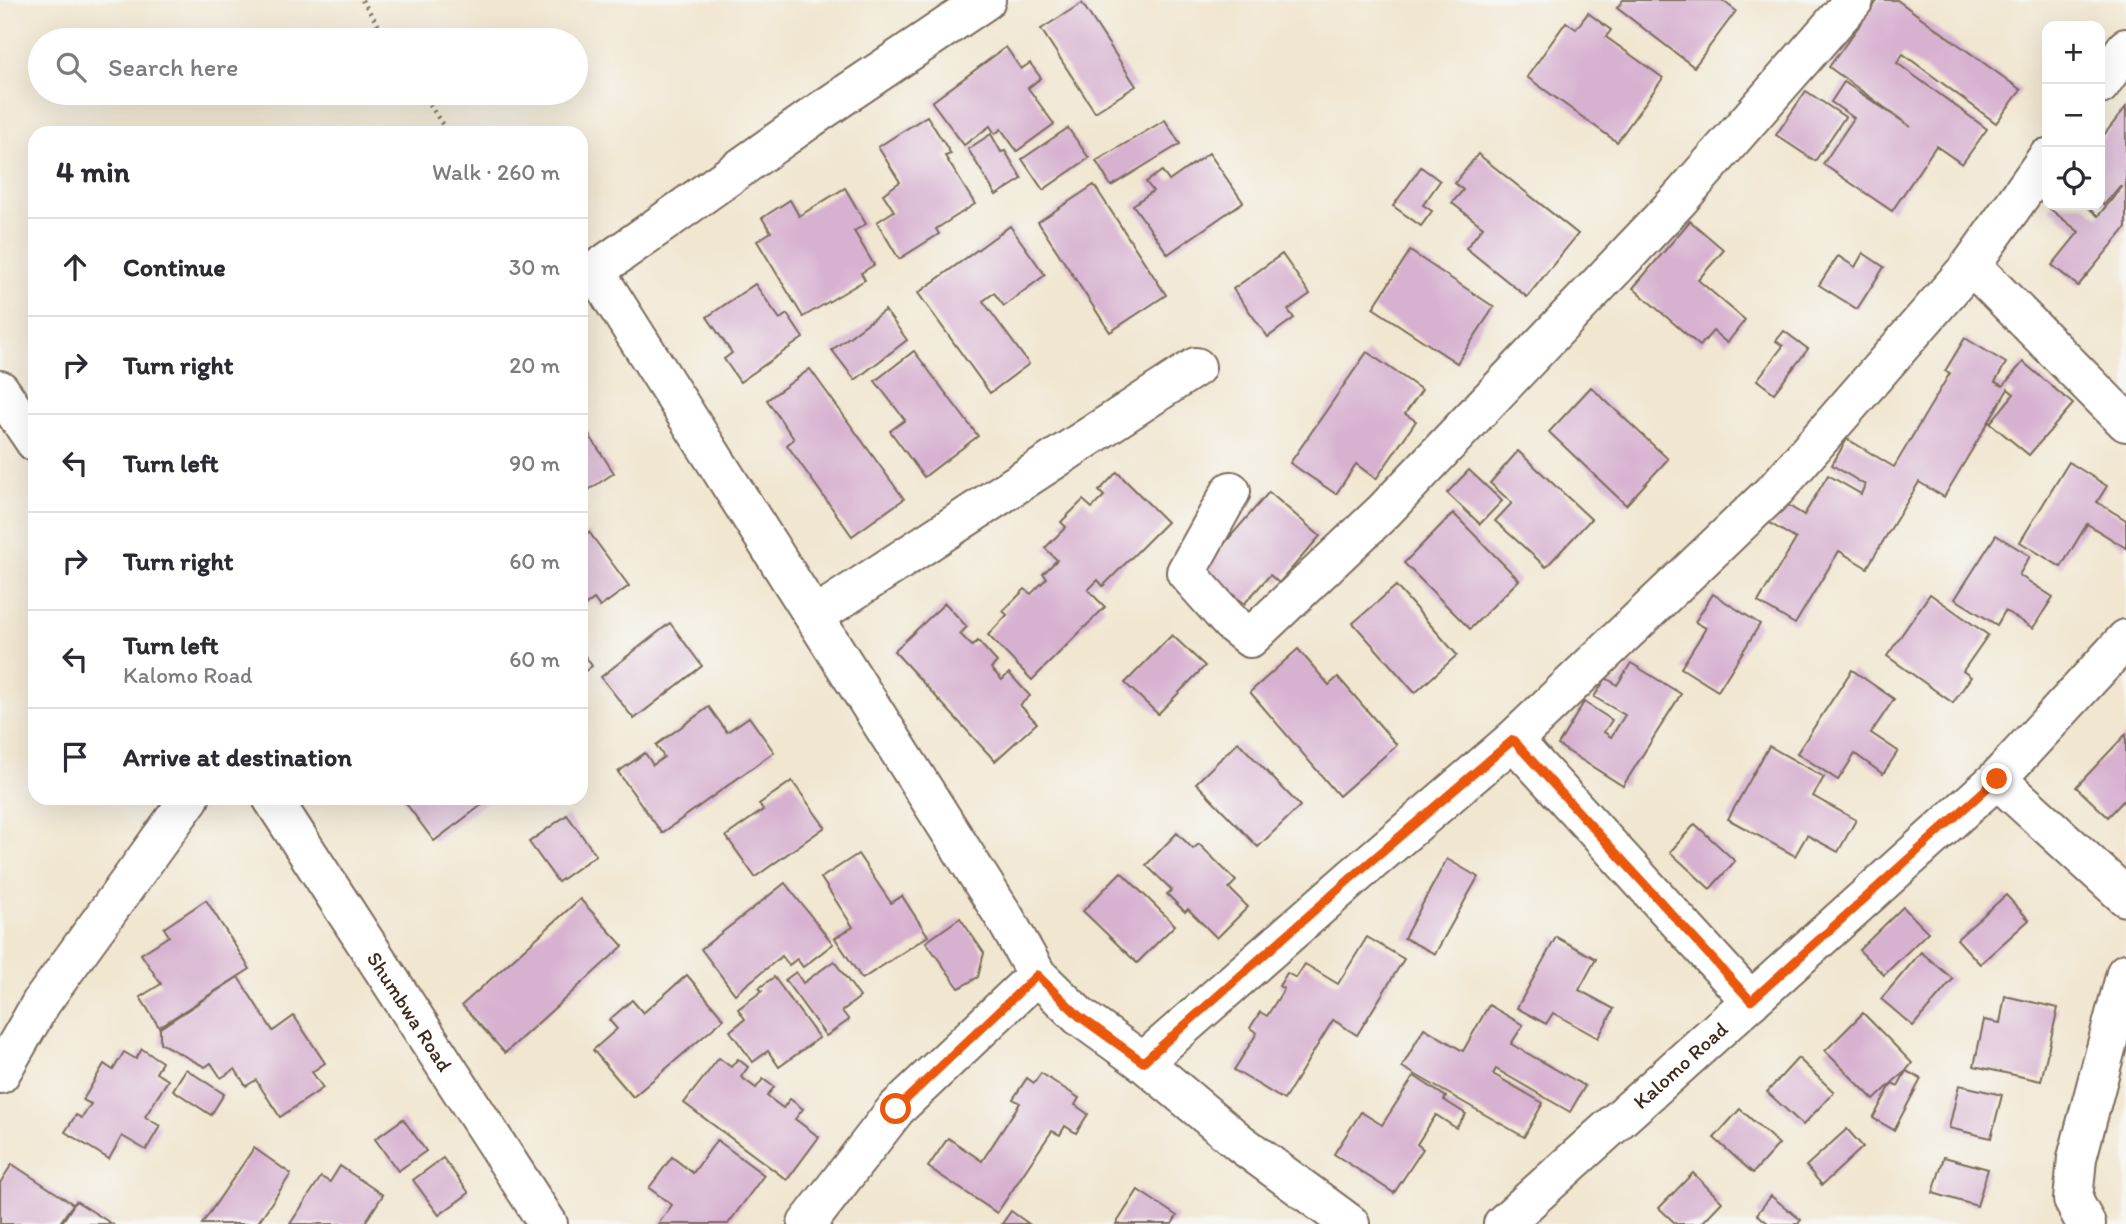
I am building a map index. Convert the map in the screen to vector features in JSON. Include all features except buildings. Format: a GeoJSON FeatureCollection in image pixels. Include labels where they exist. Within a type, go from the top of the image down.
{"type":"FeatureCollection","features":[{"type":"Feature","properties":{"kind":"street"},"geometry":{"type":"LineString","coordinates":[[986,0],[588,272],[815,616],[1005,918],[1037,975],[1079,1016],[1143,1062],[1240,1143],[1350,1224]]}},
{"type":"Feature","properties":{"kind":"street"},"geometry":{"type":"LineString","coordinates":[[1231,491],[1186,572],[1230,622],[1250,638],[1384,511],[1678,201],[1854,0]]}},
{"type":"Feature","properties":{"kind":"street"},"geometry":{"type":"LineString","coordinates":[[2101,84],[2126,48]]}},
{"type":"Feature","properties":{"kind":"street"},"geometry":{"type":"LineString","coordinates":[[1143,1062],[1351,878],[1513,740],[1777,488],[1971,265],[2042,165]]}},
{"type":"Feature","properties":{"kind":"street"},"geometry":{"type":"LineString","coordinates":[[1971,265],[2126,422]]}},
{"type":"Feature","properties":{"kind":"street"},"geometry":{"type":"LineString","coordinates":[[815,616],[1196,367]]}},
{"type":"Feature","properties":{"kind":"street"},"geometry":{"type":"LineString","coordinates":[[0,390],[28,432]]}},
{"type":"Feature","properties":{"kind":"street","name":"Kalomo Road"},"geometry":{"type":"LineString","coordinates":[[1503,1224],[1997,779],[2126,639]]}},
{"type":"Feature","properties":{"kind":"street"},"geometry":{"type":"LineString","coordinates":[[1513,740],[1751,1001]]}},
{"type":"Feature","properties":{"kind":"street"},"geometry":{"type":"LineString","coordinates":[[1997,779],[2126,897]]}},
{"type":"Feature","properties":{"kind":"street"},"geometry":{"type":"LineString","coordinates":[[0,1074],[41,1003],[185,805]]}},
{"type":"Feature","properties":{"kind":"street","name":"Shumbwa Road"},"geometry":{"type":"LineString","coordinates":[[277,805],[548,1224]]}},
{"type":"Feature","properties":{"kind":"street"},"geometry":{"type":"LineString","coordinates":[[2086,1224],[2073,1200],[2077,1158],[2126,973]]}},
{"type":"Feature","properties":{"kind":"street"},"geometry":{"type":"LineString","coordinates":[[807,1224],[896,1109],[1037,975]]}},
{"type":"Feature","properties":{"kind":"path"},"geometry":{"type":"LineString","coordinates":[[362,0],[380,28]]}},
{"type":"Feature","properties":{"kind":"path"},"geometry":{"type":"LineString","coordinates":[[430,105],[443,126]]}},
{"type":"Feature","properties":{"kind":"route"},"geometry":{"type":"LineString","coordinates":[[896,1109],[1037,975],[1079,1016],[1143,1062],[1351,878],[1513,740],[1751,1001],[1997,779]]}}]}
